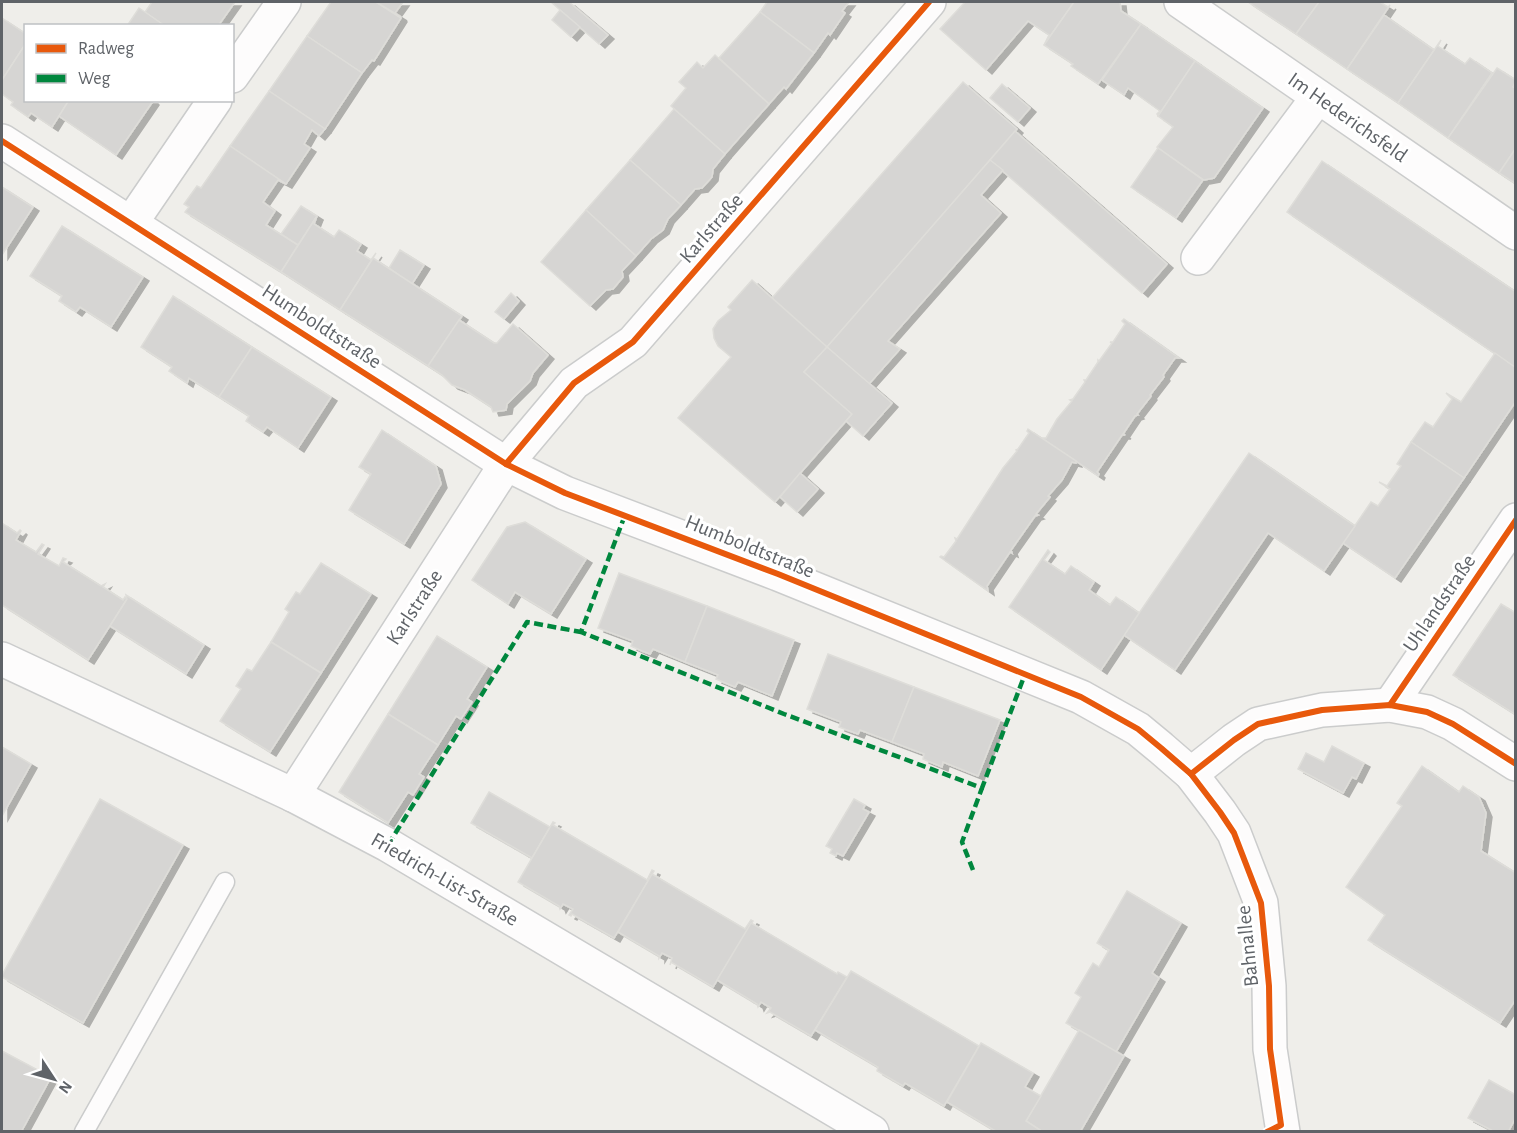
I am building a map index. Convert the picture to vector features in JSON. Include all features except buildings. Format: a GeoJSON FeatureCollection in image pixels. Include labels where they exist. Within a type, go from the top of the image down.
{"type":"FeatureCollection","features":[{"type":"Feature","properties":{"kind":"street"},"geometry":{"type":"LineString","coordinates":[[234,73],[284,2]]}},
{"type":"Feature","properties":{"kind":"street","name":"Karlstraße"},"geometry":{"type":"LineString","coordinates":[[293,795],[506,464],[574,383],[633,342],[929,2]]}},
{"type":"Feature","properties":{"kind":"street","name":"Im Hederichsfeld"},"geometry":{"type":"LineString","coordinates":[[1181,2],[1515,233]]}},
{"type":"Feature","properties":{"kind":"street"},"geometry":{"type":"LineString","coordinates":[[1198,258],[1318,97]]}},
{"type":"Feature","properties":{"kind":"street"},"geometry":{"type":"LineString","coordinates":[[131,223],[214,102]]}},
{"type":"Feature","properties":{"kind":"street","name":"Humboldtstraße"},"geometry":{"type":"LineString","coordinates":[[2,141],[506,464],[565,493],[767,570],[1082,697],[1138,729],[1191,774]]}},
{"type":"Feature","properties":{"kind":"street","name":"Uhlandstraße"},"geometry":{"type":"LineString","coordinates":[[1390,705],[1515,520]]}},
{"type":"Feature","properties":{"kind":"street","name":"Friedrich-List-Straße"},"geometry":{"type":"LineString","coordinates":[[2,659],[293,795],[388,845],[872,1131]]}},
{"type":"Feature","properties":{"kind":"street"},"geometry":{"type":"LineString","coordinates":[[1191,774],[1258,724],[1322,710],[1390,705],[1427,712],[1453,724],[1515,764]]}},
{"type":"Feature","properties":{"kind":"street","name":"Bahnallee"},"geometry":{"type":"LineString","coordinates":[[1191,774],[1234,834],[1261,903],[1269,986],[1270,1049],[1277,1129]]}},
{"type":"Feature","properties":{"kind":"lane"},"geometry":{"type":"LineString","coordinates":[[84,1131],[225,882]]}},
{"type":"Feature","properties":{"kind":"marked path"},"geometry":{"type":"LineString","coordinates":[[625,515],[581,632],[784,714],[982,788],[1025,674]]}},
{"type":"Feature","properties":{"kind":"marked path"},"geometry":{"type":"LineString","coordinates":[[388,845],[527,622],[581,632]]}},
{"type":"Feature","properties":{"kind":"marked path"},"geometry":{"type":"LineString","coordinates":[[973,870],[962,842],[982,788]]}},
{"type":"Feature","properties":{"kind":"cycle path"},"geometry":{"type":"LineString","coordinates":[[506,464],[574,383],[633,342],[929,2]]}},
{"type":"Feature","properties":{"kind":"cycle path"},"geometry":{"type":"LineString","coordinates":[[2,141],[506,464],[565,493],[778,574],[1081,697],[1138,729],[1191,774],[1220,812],[1234,833],[1261,903],[1269,986],[1270,1049],[1281,1125],[1267,1132]]}},
{"type":"Feature","properties":{"kind":"cycle path"},"geometry":{"type":"LineString","coordinates":[[1390,705],[1516,520]]}},
{"type":"Feature","properties":{"kind":"cycle path"},"geometry":{"type":"LineString","coordinates":[[1191,774],[1258,724],[1322,710],[1390,705],[1427,712],[1453,724],[1516,764]]}}]}
